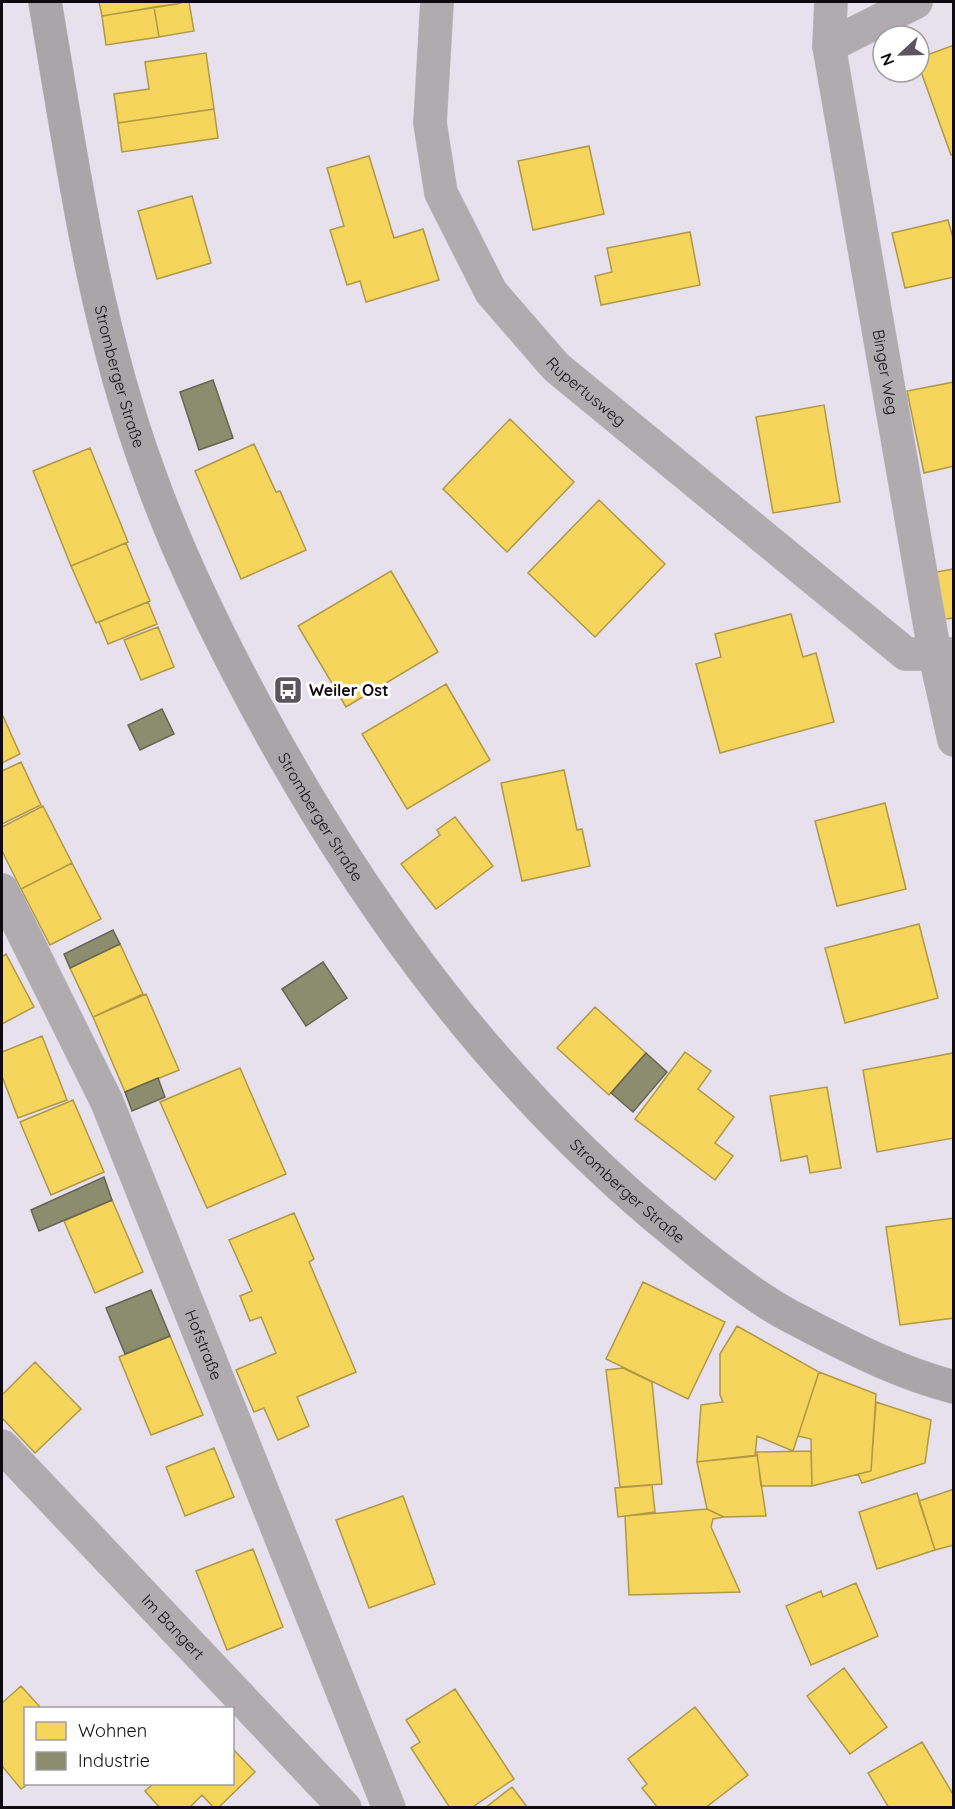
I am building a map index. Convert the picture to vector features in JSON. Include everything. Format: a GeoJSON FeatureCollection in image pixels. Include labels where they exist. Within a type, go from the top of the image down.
{"type":"FeatureCollection","features":[{"type":"Feature","properties":{"kind":"main road","name":"Stromberger Straße"},"geometry":{"type":"LineString","coordinates":[[45,2],[87,249],[123,392],[148,471],[187,564],[232,661],[287,763],[346,858],[422,970],[483,1046],[560,1130],[628,1196],[705,1258],[772,1306],[849,1347],[932,1381],[954,1387]]}},
{"type":"Feature","properties":{"kind":"street","name":"Rupertusweg"},"geometry":{"type":"LineString","coordinates":[[437,2],[430,123],[441,194],[491,292],[556,367],[906,654],[944,654]]}},
{"type":"Feature","properties":{"kind":"street","name":"Binger Weg"},"geometry":{"type":"LineString","coordinates":[[831,2],[829,46],[944,654],[954,740]]}},
{"type":"Feature","properties":{"kind":"street"},"geometry":{"type":"LineString","coordinates":[[829,46],[916,2]]}},
{"type":"Feature","properties":{"kind":"street","name":"Hofstraße"},"geometry":{"type":"LineString","coordinates":[[2,890],[107,1102],[389,1808]]}},
{"type":"Feature","properties":{"kind":"street","name":"Im Bangert"},"geometry":{"type":"LineString","coordinates":[[2,1446],[345,1808]]}},
{"type":"Feature","properties":{"kind":"building: Wohnen"},"geometry":{"type":"Polygon","coordinates":[[[99,2],[183,2],[102,16],[99,2]]]}},
{"type":"Feature","properties":{"kind":"building: Wohnen"},"geometry":{"type":"Polygon","coordinates":[[[189,2],[194,31],[159,37],[154,7],[189,2]]]}},
{"type":"Feature","properties":{"kind":"building: Wohnen"},"geometry":{"type":"Polygon","coordinates":[[[154,7],[159,37],[106,45],[102,16],[154,7]]]}},
{"type":"Feature","properties":{"kind":"building: Wohnen"},"geometry":{"type":"Polygon","coordinates":[[[954,45],[954,154],[951,155],[925,84],[931,84],[931,54],[954,45]]]}},
{"type":"Feature","properties":{"kind":"building: Wohnen"},"geometry":{"type":"Polygon","coordinates":[[[206,53],[214,109],[118,123],[114,94],[149,89],[145,62],[206,53]]]}},
{"type":"Feature","properties":{"kind":"building: Wohnen"},"geometry":{"type":"Polygon","coordinates":[[[214,109],[218,138],[122,152],[118,123],[214,109]]]}},
{"type":"Feature","properties":{"kind":"building: Wohnen"},"geometry":{"type":"Polygon","coordinates":[[[589,146],[604,214],[533,230],[518,161],[589,146]]]}},
{"type":"Feature","properties":{"kind":"building: Wohnen"},"geometry":{"type":"Polygon","coordinates":[[[369,156],[394,238],[423,229],[439,280],[366,302],[360,281],[347,285],[330,230],[344,226],[327,168],[369,156]]]}},
{"type":"Feature","properties":{"kind":"building: Wohnen"},"geometry":{"type":"Polygon","coordinates":[[[192,196],[211,263],[157,279],[138,211],[192,196]]]}},
{"type":"Feature","properties":{"kind":"building: Wohnen"},"geometry":{"type":"Polygon","coordinates":[[[948,220],[954,242],[954,277],[905,288],[892,233],[948,220]]]}},
{"type":"Feature","properties":{"kind":"building: Wohnen"},"geometry":{"type":"Polygon","coordinates":[[[690,232],[700,285],[601,305],[595,276],[612,272],[607,248],[690,232]]]}},
{"type":"Feature","properties":{"kind":"building: Wohnen"},"geometry":{"type":"Polygon","coordinates":[[[954,382],[954,466],[924,473],[907,391],[954,382]]]}},
{"type":"Feature","properties":{"kind":"building: Wohnen"},"geometry":{"type":"Polygon","coordinates":[[[824,405],[840,502],[773,513],[756,417],[824,405]]]}},
{"type":"Feature","properties":{"kind":"building: Wohnen"},"geometry":{"type":"Polygon","coordinates":[[[510,419],[574,482],[507,552],[443,489],[510,419]]]}},
{"type":"Feature","properties":{"kind":"building: Wohnen"},"geometry":{"type":"Polygon","coordinates":[[[254,444],[276,492],[280,491],[306,550],[241,579],[195,471],[254,444]]]}},
{"type":"Feature","properties":{"kind":"building: Wohnen"},"geometry":{"type":"Polygon","coordinates":[[[90,448],[128,542],[71,566],[33,471],[90,448]]]}},
{"type":"Feature","properties":{"kind":"building: Wohnen"},"geometry":{"type":"Polygon","coordinates":[[[599,500],[665,564],[595,637],[528,573],[599,500]]]}},
{"type":"Feature","properties":{"kind":"building: Wohnen"},"geometry":{"type":"Polygon","coordinates":[[[126,543],[150,601],[96,623],[71,566],[126,543]]]}},
{"type":"Feature","properties":{"kind":"building: Wohnen"},"geometry":{"type":"Polygon","coordinates":[[[954,569],[954,618],[945,619],[936,572],[954,569]]]}},
{"type":"Feature","properties":{"kind":"building: Wohnen"},"geometry":{"type":"Polygon","coordinates":[[[391,571],[438,652],[346,707],[298,626],[391,571]]]}},
{"type":"Feature","properties":{"kind":"building: Wohnen"},"geometry":{"type":"Polygon","coordinates":[[[148,602],[157,624],[108,644],[99,622],[148,602]]]}},
{"type":"Feature","properties":{"kind":"building: Wohnen"},"geometry":{"type":"Polygon","coordinates":[[[791,614],[803,657],[816,653],[834,722],[720,753],[696,664],[721,657],[715,634],[791,614]]]}},
{"type":"Feature","properties":{"kind":"building: Wohnen"},"geometry":{"type":"Polygon","coordinates":[[[158,627],[174,667],[141,680],[124,640],[158,627]]]}},
{"type":"Feature","properties":{"kind":"building: Wohnen"},"geometry":{"type":"Polygon","coordinates":[[[446,684],[490,760],[407,809],[362,734],[446,684]]]}},
{"type":"Feature","properties":{"kind":"building: Wohnen"},"geometry":{"type":"Polygon","coordinates":[[[2,714],[20,754],[2,763],[2,714]]]}},
{"type":"Feature","properties":{"kind":"building: Wohnen"},"geometry":{"type":"Polygon","coordinates":[[[21,762],[41,805],[2,824],[2,771],[21,762]]]}},
{"type":"Feature","properties":{"kind":"building: Wohnen"},"geometry":{"type":"Polygon","coordinates":[[[564,770],[577,830],[582,829],[590,866],[522,881],[501,783],[564,770]]]}},
{"type":"Feature","properties":{"kind":"building: Wohnen"},"geometry":{"type":"Polygon","coordinates":[[[885,803],[906,889],[837,906],[815,821],[885,803]]]}},
{"type":"Feature","properties":{"kind":"building: Wohnen"},"geometry":{"type":"Polygon","coordinates":[[[43,806],[72,863],[21,889],[2,851],[2,827],[43,806]]]}},
{"type":"Feature","properties":{"kind":"building: Wohnen"},"geometry":{"type":"Polygon","coordinates":[[[455,817],[493,866],[436,909],[401,864],[440,835],[437,830],[455,817]]]}},
{"type":"Feature","properties":{"kind":"building: Wohnen"},"geometry":{"type":"Polygon","coordinates":[[[72,863],[101,919],[50,945],[21,889],[72,863]]]}},
{"type":"Feature","properties":{"kind":"building: Wohnen"},"geometry":{"type":"Polygon","coordinates":[[[919,924],[938,998],[845,1023],[825,948],[919,924]]]}},
{"type":"Feature","properties":{"kind":"building: Wohnen"},"geometry":{"type":"Polygon","coordinates":[[[120,944],[143,994],[93,1017],[70,968],[120,944]]]}},
{"type":"Feature","properties":{"kind":"building: Wohnen"},"geometry":{"type":"Polygon","coordinates":[[[6,954],[34,1007],[2,1024],[2,957],[6,954]]]}},
{"type":"Feature","properties":{"kind":"building: Wohnen"},"geometry":{"type":"Polygon","coordinates":[[[146,994],[179,1070],[125,1092],[93,1017],[146,994]]]}},
{"type":"Feature","properties":{"kind":"building: Wohnen"},"geometry":{"type":"Polygon","coordinates":[[[595,1007],[646,1053],[609,1095],[557,1048],[595,1007]]]}},
{"type":"Feature","properties":{"kind":"building: Wohnen"},"geometry":{"type":"Polygon","coordinates":[[[42,1036],[67,1100],[18,1118],[2,1076],[2,1052],[42,1036]]]}},
{"type":"Feature","properties":{"kind":"building: Wohnen"},"geometry":{"type":"Polygon","coordinates":[[[685,1052],[711,1071],[698,1089],[734,1117],[715,1143],[733,1156],[715,1180],[635,1119],[685,1052]]]}},
{"type":"Feature","properties":{"kind":"building: Wohnen"},"geometry":{"type":"Polygon","coordinates":[[[953,1053],[954,1138],[877,1152],[863,1070],[953,1053]]]}},
{"type":"Feature","properties":{"kind":"building: Wohnen"},"geometry":{"type":"Polygon","coordinates":[[[240,1068],[286,1174],[207,1208],[160,1102],[240,1068]]]}},
{"type":"Feature","properties":{"kind":"building: Wohnen"},"geometry":{"type":"Polygon","coordinates":[[[827,1087],[841,1168],[810,1173],[807,1156],[781,1161],[770,1096],[827,1087]]]}},
{"type":"Feature","properties":{"kind":"building: Wohnen"},"geometry":{"type":"Polygon","coordinates":[[[73,1100],[104,1172],[51,1195],[20,1122],[73,1100]]]}},
{"type":"Feature","properties":{"kind":"building: Wohnen"},"geometry":{"type":"Polygon","coordinates":[[[112,1200],[143,1272],[95,1293],[64,1221],[112,1200]]]}},
{"type":"Feature","properties":{"kind":"building: Wohnen"},"geometry":{"type":"Polygon","coordinates":[[[294,1213],[314,1259],[309,1262],[356,1372],[297,1397],[309,1426],[278,1440],[264,1408],[254,1412],[236,1370],[276,1353],[261,1317],[250,1321],[240,1296],[252,1291],[229,1240],[294,1213]]]}},
{"type":"Feature","properties":{"kind":"building: Wohnen"},"geometry":{"type":"Polygon","coordinates":[[[954,1218],[954,1318],[900,1325],[886,1227],[954,1218]]]}},
{"type":"Feature","properties":{"kind":"building: Wohnen"},"geometry":{"type":"Polygon","coordinates":[[[643,1282],[725,1322],[688,1399],[606,1359],[643,1282]]]}},
{"type":"Feature","properties":{"kind":"building: Wohnen"},"geometry":{"type":"Polygon","coordinates":[[[737,1326],[819,1372],[793,1451],[757,1436],[755,1456],[697,1462],[701,1405],[723,1402],[720,1395],[720,1354],[737,1326]]]}},
{"type":"Feature","properties":{"kind":"building: Wohnen"},"geometry":{"type":"Polygon","coordinates":[[[170,1336],[203,1415],[151,1435],[119,1357],[170,1336]]]}},
{"type":"Feature","properties":{"kind":"building: Wohnen"},"geometry":{"type":"Polygon","coordinates":[[[35,1362],[81,1409],[35,1453],[2,1418],[2,1395],[35,1362]]]}},
{"type":"Feature","properties":{"kind":"building: Wohnen"},"geometry":{"type":"Polygon","coordinates":[[[623,1368],[652,1382],[662,1484],[620,1487],[606,1370],[623,1368]]]}},
{"type":"Feature","properties":{"kind":"building: Wohnen"},"geometry":{"type":"Polygon","coordinates":[[[819,1372],[876,1394],[871,1471],[812,1486],[811,1439],[798,1436],[819,1372]]]}},
{"type":"Feature","properties":{"kind":"building: Wohnen"},"geometry":{"type":"Polygon","coordinates":[[[876,1402],[931,1420],[925,1463],[862,1483],[858,1474],[871,1471],[876,1402]]]}},
{"type":"Feature","properties":{"kind":"building: Wohnen"},"geometry":{"type":"Polygon","coordinates":[[[214,1448],[234,1497],[185,1516],[166,1467],[214,1448]]]}},
{"type":"Feature","properties":{"kind":"building: Wohnen"},"geometry":{"type":"Polygon","coordinates":[[[811,1451],[812,1486],[761,1486],[757,1452],[811,1451]]]}},
{"type":"Feature","properties":{"kind":"building: Wohnen"},"geometry":{"type":"Polygon","coordinates":[[[757,1455],[766,1516],[724,1517],[707,1509],[697,1462],[757,1455]]]}},
{"type":"Feature","properties":{"kind":"building: Wohnen"},"geometry":{"type":"Polygon","coordinates":[[[652,1485],[655,1512],[618,1517],[615,1488],[652,1485]]]}},
{"type":"Feature","properties":{"kind":"building: Wohnen"},"geometry":{"type":"Polygon","coordinates":[[[954,1489],[954,1545],[935,1550],[919,1501],[954,1489]]]}},
{"type":"Feature","properties":{"kind":"building: Wohnen"},"geometry":{"type":"Polygon","coordinates":[[[917,1493],[935,1550],[877,1569],[859,1512],[917,1493]]]}},
{"type":"Feature","properties":{"kind":"building: Wohnen"},"geometry":{"type":"Polygon","coordinates":[[[403,1496],[435,1584],[369,1608],[336,1520],[403,1496]]]}},
{"type":"Feature","properties":{"kind":"building: Wohnen"},"geometry":{"type":"Polygon","coordinates":[[[707,1509],[724,1517],[713,1519],[711,1527],[740,1592],[629,1595],[625,1516],[707,1509]]]}},
{"type":"Feature","properties":{"kind":"building: Wohnen"},"geometry":{"type":"Polygon","coordinates":[[[253,1549],[283,1627],[227,1650],[196,1571],[253,1549]]]}},
{"type":"Feature","properties":{"kind":"building: Wohnen"},"geometry":{"type":"Polygon","coordinates":[[[856,1583],[878,1636],[811,1665],[786,1606],[821,1591],[823,1597],[856,1583]]]}},
{"type":"Feature","properties":{"kind":"building: Wohnen"},"geometry":{"type":"Polygon","coordinates":[[[844,1668],[887,1727],[850,1754],[807,1696],[844,1668]]]}},
{"type":"Feature","properties":{"kind":"building: Wohnen"},"geometry":{"type":"Polygon","coordinates":[[[21,1686],[40,1707],[24,1707],[24,1785],[27,1785],[21,1789],[2,1766],[2,1703],[21,1686]]]}},
{"type":"Feature","properties":{"kind":"building: Wohnen"},"geometry":{"type":"Polygon","coordinates":[[[455,1689],[514,1779],[471,1808],[450,1808],[411,1748],[420,1742],[406,1720],[455,1689]]]}},
{"type":"Feature","properties":{"kind":"building: Wohnen"},"geometry":{"type":"Polygon","coordinates":[[[695,1707],[748,1775],[705,1808],[658,1808],[642,1788],[647,1784],[628,1759],[695,1707]]]}},
{"type":"Feature","properties":{"kind":"building: Wohnen"},"geometry":{"type":"Polygon","coordinates":[[[922,1742],[954,1796],[954,1808],[889,1808],[868,1773],[922,1742]]]}},
{"type":"Feature","properties":{"kind":"building: Wohnen"},"geometry":{"type":"Polygon","coordinates":[[[234,1750],[255,1772],[218,1808],[214,1808],[202,1795],[189,1808],[160,1808],[145,1791],[152,1785],[234,1785],[234,1750]]]}},
{"type":"Feature","properties":{"kind":"building: Wohnen"},"geometry":{"type":"Polygon","coordinates":[[[512,1787],[528,1808],[485,1808],[512,1787]]]}},
{"type":"Feature","properties":{"kind":"building: Industrie"},"geometry":{"type":"Polygon","coordinates":[[[213,380],[233,438],[199,450],[180,392],[213,380]]]}},
{"type":"Feature","properties":{"kind":"building: Industrie"},"geometry":{"type":"Polygon","coordinates":[[[162,709],[174,734],[140,750],[128,725],[162,709]]]}},
{"type":"Feature","properties":{"kind":"building: Industrie"},"geometry":{"type":"Polygon","coordinates":[[[113,930],[120,944],[70,968],[64,954],[113,930]]]}},
{"type":"Feature","properties":{"kind":"building: Industrie"},"geometry":{"type":"Polygon","coordinates":[[[323,962],[347,998],[306,1026],[282,989],[323,962]]]}},
{"type":"Feature","properties":{"kind":"building: Industrie"},"geometry":{"type":"Polygon","coordinates":[[[646,1053],[667,1072],[633,1112],[611,1093],[646,1053]]]}},
{"type":"Feature","properties":{"kind":"building: Industrie"},"geometry":{"type":"Polygon","coordinates":[[[158,1078],[165,1097],[132,1111],[125,1092],[158,1078]]]}},
{"type":"Feature","properties":{"kind":"building: Industrie"},"geometry":{"type":"Polygon","coordinates":[[[104,1177],[112,1200],[39,1231],[31,1210],[104,1177]]]}},
{"type":"Feature","properties":{"kind":"building: Industrie"},"geometry":{"type":"Polygon","coordinates":[[[151,1290],[170,1336],[125,1354],[106,1308],[151,1290]]]}},
{"type":"Feature","properties":{"kind":"place","name":"Weiler Ost"},"geometry":{"type":"Point","coordinates":[288,690]}}]}
